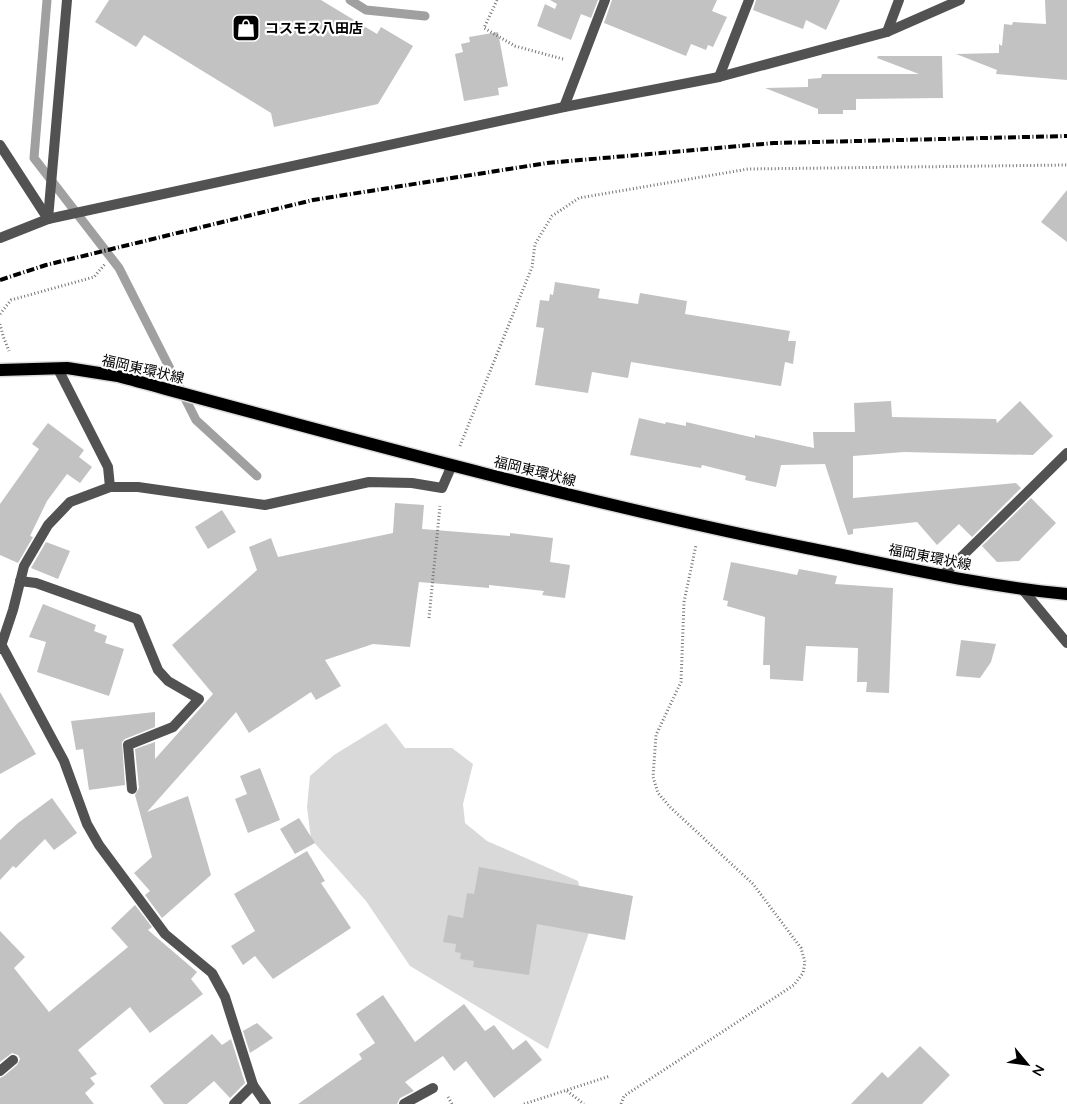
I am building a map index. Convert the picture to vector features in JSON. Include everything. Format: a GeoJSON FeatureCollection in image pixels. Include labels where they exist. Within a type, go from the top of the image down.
{"type":"FeatureCollection","features":[{"type":"Feature","properties":{"kind":"main road","name":"福岡東環状線"},"geometry":{"type":"LineString","coordinates":[[0,370],[67,368],[118,376],[578,498],[943,575],[1023,590],[1067,594]]}},
{"type":"Feature","properties":{"kind":"street"},"geometry":{"type":"LineString","coordinates":[[48,219],[67,0]]}},
{"type":"Feature","properties":{"kind":"street"},"geometry":{"type":"LineString","coordinates":[[564,107],[604,0]]}},
{"type":"Feature","properties":{"kind":"street"},"geometry":{"type":"LineString","coordinates":[[720,77],[750,0]]}},
{"type":"Feature","properties":{"kind":"street"},"geometry":{"type":"LineString","coordinates":[[887,32],[899,0]]}},
{"type":"Feature","properties":{"kind":"street"},"geometry":{"type":"LineString","coordinates":[[0,238],[48,219],[564,107],[720,77],[887,32],[960,0]]}},
{"type":"Feature","properties":{"kind":"street"},"geometry":{"type":"LineString","coordinates":[[0,145],[48,219]]}},
{"type":"Feature","properties":{"kind":"street"},"geometry":{"type":"LineString","coordinates":[[58,369],[108,467],[110,487]]}},
{"type":"Feature","properties":{"kind":"street"},"geometry":{"type":"LineString","coordinates":[[943,575],[1067,452]]}},
{"type":"Feature","properties":{"kind":"street"},"geometry":{"type":"LineString","coordinates":[[266,1104],[254,1085],[225,997],[212,973],[165,934],[99,845],[87,824],[64,761],[0,645],[13,610],[24,566],[48,526],[70,502],[110,487],[138,487],[265,506],[369,482],[412,484],[442,488],[452,466]]}},
{"type":"Feature","properties":{"kind":"street"},"geometry":{"type":"LineString","coordinates":[[20,582],[36,582],[136,619],[158,670],[168,681],[199,699],[173,727],[128,746],[132,789]]}},
{"type":"Feature","properties":{"kind":"street"},"geometry":{"type":"LineString","coordinates":[[1023,590],[1067,643]]}},
{"type":"Feature","properties":{"kind":"street"},"geometry":{"type":"LineString","coordinates":[[0,1071],[13,1060]]}},
{"type":"Feature","properties":{"kind":"street"},"geometry":{"type":"LineString","coordinates":[[234,1104],[254,1085]]}},
{"type":"Feature","properties":{"kind":"street"},"geometry":{"type":"LineString","coordinates":[[404,1104],[433,1088]]}},
{"type":"Feature","properties":{"kind":"path"},"geometry":{"type":"LineString","coordinates":[[497,0],[484,28],[515,46],[580,64]]}},
{"type":"Feature","properties":{"kind":"path"},"geometry":{"type":"LineString","coordinates":[[452,466],[532,267],[535,244],[552,216],[579,198],[748,170],[1067,166]]}},
{"type":"Feature","properties":{"kind":"path"},"geometry":{"type":"LineString","coordinates":[[0,314],[11,300],[94,277],[105,264]]}},
{"type":"Feature","properties":{"kind":"path"},"geometry":{"type":"LineString","coordinates":[[429,618],[442,488]]}},
{"type":"Feature","properties":{"kind":"path"},"geometry":{"type":"LineString","coordinates":[[621,1104],[624,1096],[794,984],[803,973],[805,962],[801,948],[753,884],[670,807],[658,793],[653,777],[656,735],[681,682],[684,602],[701,525]]}},
{"type":"Feature","properties":{"kind":"path"},"geometry":{"type":"LineString","coordinates":[[524,1104],[610,1076]]}},
{"type":"Feature","properties":{"kind":"path"},"geometry":{"type":"LineString","coordinates":[[566,1091],[584,1104]]}},
{"type":"Feature","properties":{"kind":"shaded area"},"geometry":{"type":"Polygon","coordinates":[[[386,723],[405,748],[452,748],[473,764],[463,804],[465,823],[487,841],[578,881],[591,927],[548,1049],[410,966],[366,901],[311,839],[307,807],[310,776],[334,755],[386,723]]]}},
{"type":"Feature","properties":{"kind":"building"},"geometry":{"type":"Polygon","coordinates":[[[109,0],[321,0],[377,34],[381,27],[413,46],[378,104],[274,127],[271,113],[144,35],[136,47],[95,22],[109,0]]]}},
{"type":"Feature","properties":{"kind":"building"},"geometry":{"type":"Polygon","coordinates":[[[550,0],[598,0],[591,18],[581,14],[571,40],[537,26],[545,4],[555,9],[557,4],[550,0]]]}},
{"type":"Feature","properties":{"kind":"building"},"geometry":{"type":"Polygon","coordinates":[[[612,0],[717,0],[712,11],[727,17],[713,47],[708,45],[706,50],[691,44],[686,56],[604,23],[612,0]]]}},
{"type":"Feature","properties":{"kind":"building"},"geometry":{"type":"Polygon","coordinates":[[[756,0],[840,0],[826,30],[806,20],[803,29],[753,10],[756,0]]]}},
{"type":"Feature","properties":{"kind":"building"},"geometry":{"type":"Polygon","coordinates":[[[1045,0],[1067,0],[1067,80],[996,74],[997,70],[956,54],[999,53],[999,44],[1002,46],[1004,24],[1012,25],[1013,22],[1046,24],[1045,0]]]}},
{"type":"Feature","properties":{"kind":"building"},"geometry":{"type":"Polygon","coordinates":[[[498,32],[508,86],[498,88],[499,95],[464,101],[455,54],[463,52],[461,44],[470,42],[469,37],[498,32]]]}},
{"type":"Feature","properties":{"kind":"building"},"geometry":{"type":"Polygon","coordinates":[[[878,56],[942,56],[943,98],[856,99],[856,110],[843,110],[843,114],[818,114],[818,109],[765,88],[808,87],[808,79],[821,78],[822,74],[919,74],[877,58],[878,56]]]}},
{"type":"Feature","properties":{"kind":"building"},"geometry":{"type":"Polygon","coordinates":[[[1067,190],[1067,242],[1041,222],[1067,190]]]}},
{"type":"Feature","properties":{"kind":"building"},"geometry":{"type":"Polygon","coordinates":[[[555,282],[600,289],[598,298],[638,304],[640,293],[687,301],[685,314],[790,331],[788,341],[796,341],[793,364],[785,362],[781,386],[631,362],[628,378],[592,372],[588,393],[535,385],[544,328],[536,327],[540,300],[549,301],[550,294],[553,295],[555,282]]]}},
{"type":"Feature","properties":{"kind":"building"},"geometry":{"type":"Polygon","coordinates":[[[891,401],[892,417],[996,419],[997,423],[1020,401],[1053,436],[1033,455],[904,452],[853,456],[853,498],[1016,483],[1021,488],[972,537],[959,524],[937,545],[917,522],[853,529],[853,534],[848,535],[825,464],[781,465],[776,487],[745,480],[746,476],[702,465],[701,468],[630,455],[639,418],[665,424],[666,422],[686,426],[686,422],[755,438],[755,435],[814,448],[813,432],[855,432],[854,403],[891,401]]]}},
{"type":"Feature","properties":{"kind":"building"},"geometry":{"type":"Polygon","coordinates":[[[48,423],[84,450],[79,457],[92,467],[80,483],[67,474],[47,501],[30,536],[33,537],[18,563],[0,555],[0,504],[39,449],[32,444],[48,423]]]}},
{"type":"Feature","properties":{"kind":"building"},"geometry":{"type":"Polygon","coordinates":[[[1031,498],[1056,523],[1019,561],[997,562],[982,546],[1031,498]]]}},
{"type":"Feature","properties":{"kind":"building"},"geometry":{"type":"Polygon","coordinates":[[[395,503],[424,505],[422,529],[510,536],[510,533],[553,538],[550,562],[570,565],[565,598],[542,595],[544,591],[489,585],[489,588],[419,582],[410,647],[373,644],[325,660],[341,686],[316,700],[311,692],[249,733],[236,712],[147,812],[188,796],[211,875],[162,918],[145,895],[150,891],[134,873],[152,857],[135,795],[139,788],[135,749],[155,742],[155,759],[213,694],[172,645],[257,570],[249,547],[271,538],[278,557],[393,533],[395,503]]]}},
{"type":"Feature","properties":{"kind":"building"},"geometry":{"type":"Polygon","coordinates":[[[222,510],[236,532],[208,549],[195,527],[222,510]]]}},
{"type":"Feature","properties":{"kind":"building"},"geometry":{"type":"Polygon","coordinates":[[[46,542],[70,551],[58,579],[31,568],[46,542]]]}},
{"type":"Feature","properties":{"kind":"building"},"geometry":{"type":"Polygon","coordinates":[[[731,562],[797,575],[799,569],[837,576],[835,584],[893,588],[889,693],[866,692],[867,682],[857,682],[858,648],[806,646],[803,681],[770,679],[770,665],[763,665],[765,617],[727,606],[728,601],[723,600],[731,562]]]}},
{"type":"Feature","properties":{"kind":"building"},"geometry":{"type":"Polygon","coordinates":[[[43,604],[96,625],[94,631],[107,636],[105,643],[124,649],[109,696],[37,672],[46,642],[29,637],[43,604]]]}},
{"type":"Feature","properties":{"kind":"building"},"geometry":{"type":"Polygon","coordinates":[[[961,640],[996,644],[991,662],[980,678],[956,676],[961,640]]]}},
{"type":"Feature","properties":{"kind":"building"},"geometry":{"type":"Polygon","coordinates":[[[0,692],[36,754],[0,774],[0,692]]]}},
{"type":"Feature","properties":{"kind":"building"},"geometry":{"type":"Polygon","coordinates":[[[155,712],[155,727],[122,742],[125,785],[89,790],[83,749],[76,750],[71,721],[155,712]]]}},
{"type":"Feature","properties":{"kind":"building"},"geometry":{"type":"Polygon","coordinates":[[[260,768],[280,820],[248,833],[235,799],[247,794],[240,776],[260,768]]]}},
{"type":"Feature","properties":{"kind":"building"},"geometry":{"type":"Polygon","coordinates":[[[52,798],[77,833],[54,850],[45,839],[16,868],[13,866],[0,880],[0,840],[18,823],[52,798]]]}},
{"type":"Feature","properties":{"kind":"building"},"geometry":{"type":"Polygon","coordinates":[[[299,818],[315,843],[295,854],[280,829],[299,818]]]}},
{"type":"Feature","properties":{"kind":"building"},"geometry":{"type":"Polygon","coordinates":[[[307,851],[325,881],[321,883],[351,928],[273,979],[255,956],[243,965],[231,946],[255,931],[234,894],[307,851]]]}},
{"type":"Feature","properties":{"kind":"building"},"geometry":{"type":"Polygon","coordinates":[[[479,867],[633,896],[625,940],[537,924],[529,975],[473,967],[474,961],[460,959],[461,953],[455,952],[456,944],[443,942],[448,915],[463,918],[467,893],[474,894],[479,867]]]}},
{"type":"Feature","properties":{"kind":"building"},"geometry":{"type":"Polygon","coordinates":[[[135,905],[152,927],[148,930],[197,972],[191,979],[203,994],[150,1033],[130,1007],[78,1050],[97,1074],[90,1078],[95,1084],[85,1093],[94,1104],[0,1104],[0,1078],[17,1065],[20,1059],[18,1055],[12,1053],[0,1062],[0,931],[25,957],[14,968],[49,1012],[128,947],[111,928],[135,905]]]}},
{"type":"Feature","properties":{"kind":"building"},"geometry":{"type":"Polygon","coordinates":[[[383,995],[415,1042],[464,1004],[485,1031],[494,1025],[513,1050],[526,1040],[542,1060],[494,1098],[466,1061],[454,1071],[443,1056],[405,1082],[414,1091],[400,1098],[397,1104],[298,1104],[362,1059],[359,1054],[375,1043],[356,1014],[383,995]]]}},
{"type":"Feature","properties":{"kind":"building"},"geometry":{"type":"Polygon","coordinates":[[[257,1023],[273,1038],[250,1053],[243,1031],[257,1023]]]}},
{"type":"Feature","properties":{"kind":"building"},"geometry":{"type":"Polygon","coordinates":[[[212,1034],[222,1045],[231,1039],[245,1083],[230,1098],[214,1081],[187,1104],[164,1104],[150,1086],[212,1034]]]}},
{"type":"Feature","properties":{"kind":"building"},"geometry":{"type":"Polygon","coordinates":[[[920,1046],[950,1075],[922,1104],[851,1104],[882,1072],[888,1078],[920,1046]]]}},
{"type":"Feature","properties":{"kind":"waterway"},"geometry":{"type":"LineString","coordinates":[[47,0],[34,158],[119,268],[196,420],[257,476]]}},
{"type":"Feature","properties":{"kind":"waterway"},"geometry":{"type":"LineString","coordinates":[[350,0],[366,10],[425,16]]}},
{"type":"Feature","properties":{"kind":"railway"},"geometry":{"type":"LineString","coordinates":[[0,280],[46,265],[313,200],[547,163],[774,143],[1067,136]]}},
{"type":"Feature","properties":{"kind":"place","name":"コスモス八田店"},"geometry":{"type":"Point","coordinates":[246,28]}}]}
